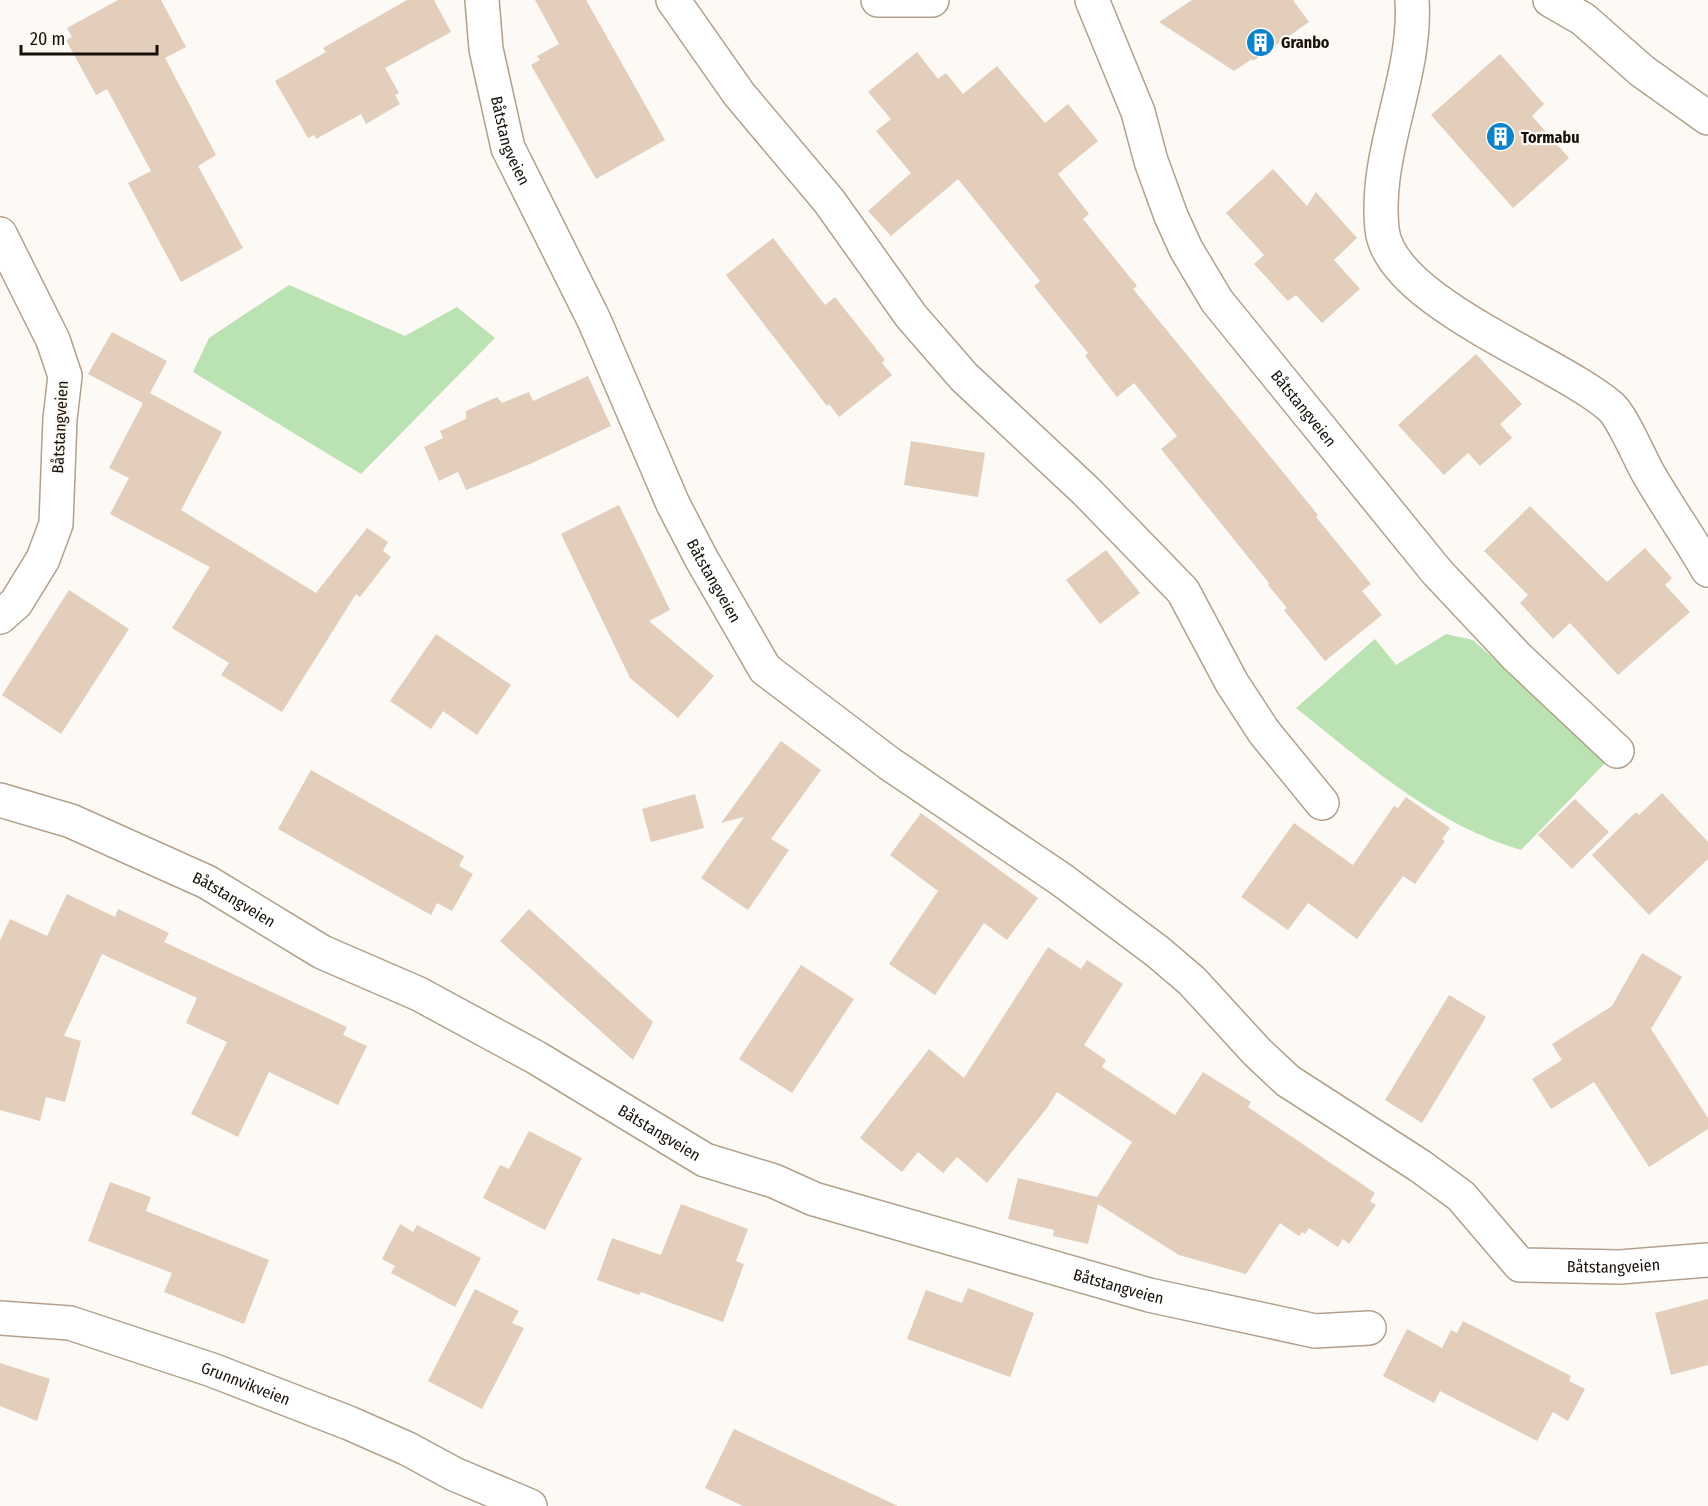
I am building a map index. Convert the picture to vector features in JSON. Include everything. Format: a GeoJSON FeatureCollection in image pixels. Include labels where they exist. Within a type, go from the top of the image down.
{"type":"FeatureCollection","features":[{"type":"Feature","properties":{"kind":"street","name":"Båtstangveien"},"geometry":{"type":"LineString","coordinates":[[482,0],[486,49],[508,148],[594,320],[673,504],[701,558],[765,669],[890,765],[1062,880],[1158,952],[1192,981],[1257,1052],[1288,1081],[1420,1166],[1461,1196],[1520,1265],[1577,1268],[1708,1260]]}},
{"type":"Feature","properties":{"kind":"street"},"geometry":{"type":"LineString","coordinates":[[673,0],[739,94],[829,201],[911,316],[964,376],[1086,491],[1183,591],[1233,683],[1264,732],[1322,803]]}},
{"type":"Feature","properties":{"kind":"street"},"geometry":{"type":"LineString","coordinates":[[878,0],[932,0]]}},
{"type":"Feature","properties":{"kind":"street","name":"Båtstangveien"},"geometry":{"type":"LineString","coordinates":[[1092,0],[1138,112],[1151,161],[1171,216],[1186,249],[1217,301],[1437,572],[1516,656],[1617,751]]}},
{"type":"Feature","properties":{"kind":"street"},"geometry":{"type":"LineString","coordinates":[[1412,0],[1411,50],[1387,147],[1384,174],[1382,229],[1387,250],[1408,278],[1440,303],[1581,385],[1612,407],[1648,474],[1708,570]]}},
{"type":"Feature","properties":{"kind":"street"},"geometry":{"type":"LineString","coordinates":[[1550,0],[1583,19],[1642,71],[1708,118]]}},
{"type":"Feature","properties":{"kind":"street","name":"Båtstangveien"},"geometry":{"type":"LineString","coordinates":[[0,234],[53,340],[64,376],[56,524],[43,559],[16,603],[0,617]]}},
{"type":"Feature","properties":{"kind":"street","name":"Båtstangveien"},"geometry":{"type":"LineString","coordinates":[[0,800],[71,821],[207,882],[322,952],[419,994],[537,1058],[705,1160],[774,1181],[814,1199],[1149,1295],[1315,1332],[1369,1328]]}},
{"type":"Feature","properties":{"kind":"street","name":"Grunnvikveien"},"geometry":{"type":"LineString","coordinates":[[0,1318],[70,1323],[110,1334],[349,1423],[408,1449],[480,1496],[530,1506]]}},
{"type":"Feature","properties":{"kind":"green space"},"geometry":{"type":"Polygon","coordinates":[[[289,285],[405,336],[457,307],[495,338],[361,474],[193,372],[209,338],[289,285]]]}},
{"type":"Feature","properties":{"kind":"green space"},"geometry":{"type":"Polygon","coordinates":[[[1446,634],[1473,640],[1607,761],[1521,850],[1489,839],[1430,808],[1375,770],[1296,708],[1375,639],[1396,665],[1446,634]]]}},
{"type":"Feature","properties":{"kind":"building"},"geometry":{"type":"Polygon","coordinates":[[[118,0],[161,0],[186,47],[165,58],[216,155],[198,166],[243,248],[181,282],[128,183],[151,171],[107,89],[96,95],[66,40],[72,37],[67,28],[118,0]]]}},
{"type":"Feature","properties":{"kind":"building"},"geometry":{"type":"Polygon","coordinates":[[[407,0],[434,0],[451,32],[385,68],[399,93],[395,95],[400,104],[366,124],[361,114],[316,139],[315,135],[308,138],[275,81],[326,52],[323,48],[407,0]]]}},
{"type":"Feature","properties":{"kind":"building"},"geometry":{"type":"Polygon","coordinates":[[[535,0],[586,0],[665,140],[596,179],[531,65],[540,60],[537,56],[559,44],[535,0]]]}},
{"type":"Feature","properties":{"kind":"building"},"geometry":{"type":"Polygon","coordinates":[[[1192,0],[1293,0],[1309,22],[1253,61],[1252,59],[1234,71],[1159,22],[1192,0]]]}},
{"type":"Feature","properties":{"kind":"building"},"geometry":{"type":"Polygon","coordinates":[[[917,52],[938,79],[946,73],[963,94],[997,66],[1045,123],[1068,104],[1098,141],[1058,174],[1089,214],[1083,219],[1137,286],[1133,289],[1318,515],[1316,517],[1371,584],[1362,591],[1382,615],[1325,661],[1284,610],[1287,608],[1268,585],[1269,583],[1161,449],[1177,436],[1134,383],[1117,397],[1085,356],[1088,353],[1034,286],[1040,281],[958,179],[891,236],[868,211],[911,173],[876,131],[891,119],[868,92],[917,52]]]}},
{"type":"Feature","properties":{"kind":"building","name":"Tormabu"},"geometry":{"type":"Polygon","coordinates":[[[1500,54],[1544,104],[1532,116],[1569,158],[1513,208],[1431,115],[1500,54]]]}},
{"type":"Feature","properties":{"kind":"building"},"geometry":{"type":"Polygon","coordinates":[[[1273,169],[1307,206],[1316,192],[1357,238],[1334,260],[1360,289],[1322,323],[1296,295],[1288,301],[1254,264],[1264,255],[1226,213],[1273,169]]]}},
{"type":"Feature","properties":{"kind":"building"},"geometry":{"type":"Polygon","coordinates":[[[773,238],[825,305],[835,297],[885,360],[882,363],[892,375],[839,417],[829,404],[827,406],[726,275],[773,238]]]}},
{"type":"Feature","properties":{"kind":"building"},"geometry":{"type":"Polygon","coordinates":[[[112,332],[167,361],[150,393],[222,432],[181,510],[316,593],[367,528],[388,542],[383,551],[391,557],[360,597],[356,594],[282,712],[221,675],[229,663],[172,628],[210,567],[110,514],[129,478],[109,468],[143,403],[88,374],[112,332]]]}},
{"type":"Feature","properties":{"kind":"building"},"geometry":{"type":"Polygon","coordinates":[[[1476,354],[1522,404],[1500,424],[1512,438],[1480,466],[1468,453],[1444,475],[1398,425],[1476,354]]]}},
{"type":"Feature","properties":{"kind":"building"},"geometry":{"type":"Polygon","coordinates":[[[588,376],[611,426],[530,464],[466,490],[458,472],[439,481],[424,447],[443,438],[440,431],[466,419],[466,411],[497,397],[502,403],[529,392],[533,401],[588,376]]]}},
{"type":"Feature","properties":{"kind":"building"},"geometry":{"type":"Polygon","coordinates":[[[911,441],[985,453],[978,497],[904,485],[911,441]]]}},
{"type":"Feature","properties":{"kind":"building"},"geometry":{"type":"Polygon","coordinates":[[[619,505],[670,610],[649,621],[714,676],[678,718],[630,678],[561,534],[619,505]]]}},
{"type":"Feature","properties":{"kind":"building"},"geometry":{"type":"Polygon","coordinates":[[[1530,506],[1607,582],[1645,548],[1672,578],[1665,585],[1690,612],[1618,675],[1570,623],[1553,639],[1520,603],[1528,595],[1484,551],[1530,506]]]}},
{"type":"Feature","properties":{"kind":"building"},"geometry":{"type":"Polygon","coordinates":[[[1106,550],[1140,593],[1100,624],[1066,580],[1106,550]]]}},
{"type":"Feature","properties":{"kind":"building"},"geometry":{"type":"Polygon","coordinates":[[[69,590],[129,629],[61,734],[2,695],[69,590]]]}},
{"type":"Feature","properties":{"kind":"building"},"geometry":{"type":"Polygon","coordinates":[[[436,634],[511,685],[477,735],[443,711],[431,729],[390,701],[436,634]]]}},
{"type":"Feature","properties":{"kind":"building"},"geometry":{"type":"Polygon","coordinates":[[[781,741],[821,770],[771,839],[789,850],[748,910],[701,878],[744,817],[721,823],[781,741]]]}},
{"type":"Feature","properties":{"kind":"building"},"geometry":{"type":"Polygon","coordinates":[[[311,770],[464,856],[459,866],[473,874],[452,911],[437,903],[431,915],[278,829],[311,770]]]}},
{"type":"Feature","properties":{"kind":"building"},"geometry":{"type":"Polygon","coordinates":[[[1662,793],[1708,842],[1708,859],[1649,915],[1592,855],[1636,812],[1639,815],[1662,793]]]}},
{"type":"Feature","properties":{"kind":"building"},"geometry":{"type":"Polygon","coordinates":[[[695,794],[704,828],[651,842],[642,809],[695,794]]]}},
{"type":"Feature","properties":{"kind":"building"},"geometry":{"type":"Polygon","coordinates":[[[1406,797],[1450,828],[1442,839],[1445,841],[1415,884],[1403,876],[1357,939],[1308,903],[1288,930],[1241,897],[1294,823],[1353,865],[1394,806],[1398,808],[1406,797]]]}},
{"type":"Feature","properties":{"kind":"building"},"geometry":{"type":"Polygon","coordinates":[[[1575,799],[1609,832],[1572,869],[1538,835],[1575,799]]]}},
{"type":"Feature","properties":{"kind":"building"},"geometry":{"type":"Polygon","coordinates":[[[921,813],[1038,898],[1007,940],[984,923],[935,995],[889,964],[938,891],[890,855],[921,813]]]}},
{"type":"Feature","properties":{"kind":"building"},"geometry":{"type":"Polygon","coordinates":[[[67,894],[115,917],[118,909],[169,933],[164,942],[347,1027],[343,1035],[367,1046],[338,1105],[269,1072],[238,1137],[191,1114],[227,1042],[186,1023],[197,998],[102,954],[64,1036],[81,1041],[65,1102],[46,1097],[40,1121],[0,1110],[0,941],[10,919],[47,936],[67,894]]]}},
{"type":"Feature","properties":{"kind":"building"},"geometry":{"type":"Polygon","coordinates":[[[529,909],[653,1022],[633,1060],[500,941],[529,909]]]}},
{"type":"Feature","properties":{"kind":"building"},"geometry":{"type":"Polygon","coordinates":[[[1048,947],[1081,969],[1087,960],[1123,984],[1084,1045],[1106,1060],[1102,1067],[1175,1115],[1203,1072],[1251,1102],[1248,1107],[1375,1193],[1370,1201],[1376,1205],[1349,1244],[1343,1239],[1338,1247],[1309,1228],[1305,1234],[1302,1232],[1299,1236],[1280,1223],[1246,1274],[1179,1255],[1098,1204],[1088,1244],[1053,1236],[1054,1230],[1008,1219],[1018,1178],[1097,1197],[1132,1142],[1057,1092],[1047,1108],[987,1183],[957,1157],[943,1173],[918,1152],[902,1172],[860,1138],[929,1049],[964,1078],[1048,947]]]}},
{"type":"Feature","properties":{"kind":"building"},"geometry":{"type":"Polygon","coordinates":[[[1642,953],[1682,977],[1651,1029],[1708,1118],[1708,1129],[1649,1167],[1594,1082],[1551,1109],[1532,1079],[1562,1060],[1552,1044],[1612,1006],[1642,953]]]}},
{"type":"Feature","properties":{"kind":"building"},"geometry":{"type":"Polygon","coordinates":[[[801,965],[854,999],[792,1093],[739,1059],[801,965]]]}},
{"type":"Feature","properties":{"kind":"building"},"geometry":{"type":"Polygon","coordinates":[[[1449,995],[1486,1017],[1422,1123],[1385,1100],[1449,995]]]}},
{"type":"Feature","properties":{"kind":"building"},"geometry":{"type":"Polygon","coordinates":[[[529,1131],[582,1158],[545,1230],[483,1198],[500,1165],[509,1169],[529,1131]]]}},
{"type":"Feature","properties":{"kind":"building"},"geometry":{"type":"Polygon","coordinates":[[[110,1182],[151,1197],[146,1211],[269,1260],[244,1324],[164,1292],[172,1273],[88,1241],[110,1182]]]}},
{"type":"Feature","properties":{"kind":"building"},"geometry":{"type":"Polygon","coordinates":[[[681,1204],[748,1229],[736,1261],[744,1264],[723,1322],[641,1292],[639,1295],[597,1280],[612,1238],[661,1255],[681,1204]]]}},
{"type":"Feature","properties":{"kind":"building"},"geometry":{"type":"Polygon","coordinates":[[[400,1224],[413,1232],[417,1225],[481,1258],[455,1307],[391,1273],[395,1266],[382,1259],[400,1224]]]}},
{"type":"Feature","properties":{"kind":"building"},"geometry":{"type":"Polygon","coordinates":[[[968,1288],[1034,1313],[1010,1377],[907,1339],[926,1290],[962,1303],[968,1288]]]}},
{"type":"Feature","properties":{"kind":"building"},"geometry":{"type":"Polygon","coordinates":[[[475,1289],[519,1311],[512,1323],[524,1328],[482,1409],[428,1381],[475,1289]]]}},
{"type":"Feature","properties":{"kind":"building"},"geometry":{"type":"Polygon","coordinates":[[[1708,1299],[1708,1365],[1671,1375],[1655,1313],[1708,1299]]]}},
{"type":"Feature","properties":{"kind":"building"},"geometry":{"type":"Polygon","coordinates":[[[1463,1321],[1571,1376],[1569,1381],[1585,1389],[1568,1421],[1553,1412],[1537,1441],[1440,1391],[1434,1403],[1383,1376],[1407,1329],[1442,1348],[1451,1330],[1457,1333],[1463,1321]]]}},
{"type":"Feature","properties":{"kind":"building"},"geometry":{"type":"Polygon","coordinates":[[[0,1363],[50,1379],[37,1421],[0,1406],[0,1363]]]}},
{"type":"Feature","properties":{"kind":"building"},"geometry":{"type":"Polygon","coordinates":[[[734,1429],[898,1506],[743,1506],[705,1488],[734,1429]]]}},
{"type":"Feature","properties":{"kind":"place","name":"Granbo"},"geometry":{"type":"Point","coordinates":[1260,42]}},
{"type":"Feature","properties":{"kind":"place","name":"Tormabu"},"geometry":{"type":"Point","coordinates":[1500,137]}}]}
